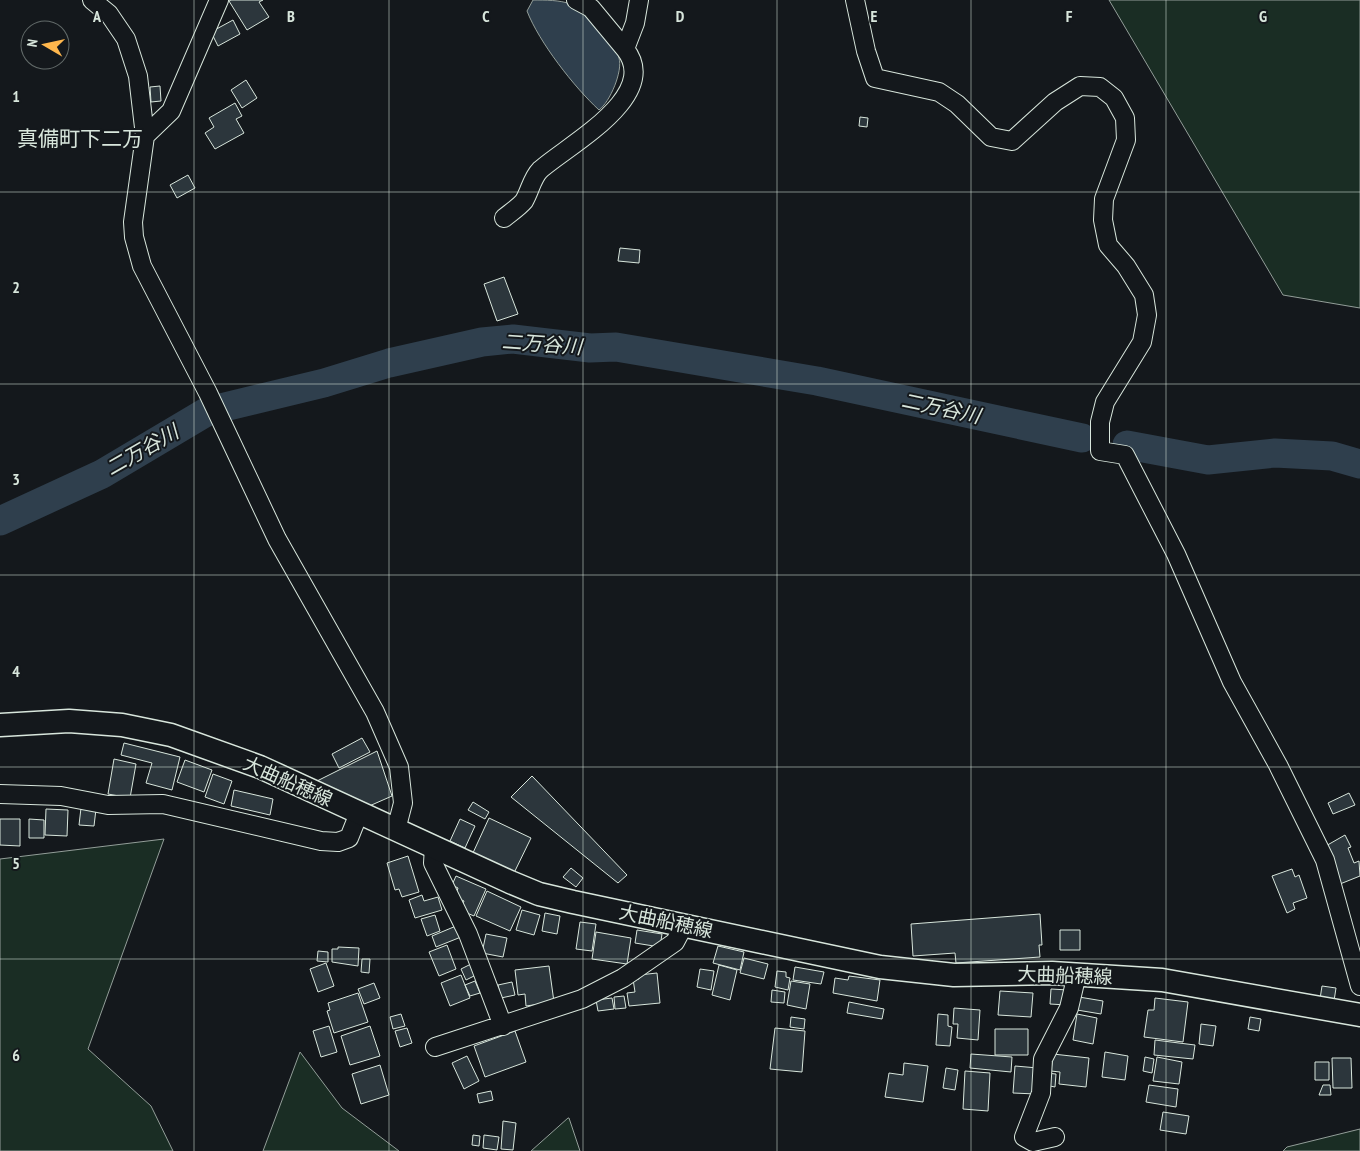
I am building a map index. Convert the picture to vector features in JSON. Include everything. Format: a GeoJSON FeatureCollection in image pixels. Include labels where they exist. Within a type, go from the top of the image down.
{"type":"FeatureCollection","features":[{"type":"Feature","properties":{"kind":"main road","name":"大曲船穂線"},"geometry":{"type":"LineString","coordinates":[[0,725],[69,721],[122,725],[171,735],[260,767],[538,894],[880,967],[954,975],[1077,974],[1162,980],[1360,1016]]}},
{"type":"Feature","properties":{"kind":"street"},"geometry":{"type":"LineString","coordinates":[[92,0],[109,14],[126,39],[138,76],[145,136],[133,222],[134,237],[142,266],[208,393],[295,572],[375,712],[399,767],[403,803],[396,830]]}},
{"type":"Feature","properties":{"kind":"street"},"geometry":{"type":"LineString","coordinates":[[145,136],[171,111],[219,0]]}},
{"type":"Feature","properties":{"kind":"street"},"geometry":{"type":"LineString","coordinates":[[504,218],[523,202],[538,172],[601,125],[622,102],[635,73],[630,56],[625,49],[591,8],[576,0]]}},
{"type":"Feature","properties":{"kind":"street"},"geometry":{"type":"LineString","coordinates":[[625,49],[634,23],[639,0]]}},
{"type":"Feature","properties":{"kind":"street"},"geometry":{"type":"LineString","coordinates":[[855,0],[866,51],[875,78],[939,92],[957,104],[991,137],[1012,141],[1055,102],[1080,86],[1100,87],[1114,98],[1125,118],[1126,140],[1104,199],[1103,220],[1108,246],[1126,266],[1144,295],[1147,314],[1142,342],[1104,402],[1100,422],[1100,452],[1126,455],[1176,554],[1232,682],[1278,765],[1323,857],[1360,986]]}},
{"type":"Feature","properties":{"kind":"street"},"geometry":{"type":"LineString","coordinates":[[0,794],[61,796],[108,805],[163,804],[322,841],[338,842],[349,838],[359,813]]}},
{"type":"Feature","properties":{"kind":"street"},"geometry":{"type":"LineString","coordinates":[[434,847],[433,864],[468,934],[503,1026]]}},
{"type":"Feature","properties":{"kind":"street"},"geometry":{"type":"LineString","coordinates":[[435,1047],[582,999],[623,978],[675,942],[684,925]]}},
{"type":"Feature","properties":{"kind":"street"},"geometry":{"type":"LineString","coordinates":[[1056,1137],[1033,1142],[1024,1137],[1041,1093],[1043,1059],[1069,1008],[1077,974]]}},
{"type":"Feature","properties":{"kind":"green space"},"geometry":{"type":"Polygon","coordinates":[[[1109,0],[1360,0],[1360,308],[1283,295],[1109,0]]]}},
{"type":"Feature","properties":{"kind":"green space"},"geometry":{"type":"Polygon","coordinates":[[[164,839],[88,1049],[151,1106],[173,1151],[0,1151],[0,859],[164,839]]]}},
{"type":"Feature","properties":{"kind":"green space"},"geometry":{"type":"Polygon","coordinates":[[[300,1052],[342,1108],[399,1151],[263,1151],[300,1052]]]}},
{"type":"Feature","properties":{"kind":"green space"},"geometry":{"type":"Polygon","coordinates":[[[568,1118],[580,1151],[531,1151],[568,1118]]]}},
{"type":"Feature","properties":{"kind":"green space"},"geometry":{"type":"Polygon","coordinates":[[[1360,1129],[1360,1151],[1283,1151],[1287,1147],[1360,1129]]]}},
{"type":"Feature","properties":{"kind":"water"},"geometry":{"type":"Polygon","coordinates":[[[533,0],[548,0],[571,4],[598,28],[617,52],[620,64],[615,86],[599,110],[568,77],[548,50],[527,11],[533,0]]]}},
{"type":"Feature","properties":{"kind":"building"},"geometry":{"type":"Polygon","coordinates":[[[263,0],[259,2],[269,17],[247,30],[229,1],[263,0]]]}},
{"type":"Feature","properties":{"kind":"building"},"geometry":{"type":"Polygon","coordinates":[[[233,20],[240,34],[218,46],[211,32],[233,20]]]}},
{"type":"Feature","properties":{"kind":"building"},"geometry":{"type":"Polygon","coordinates":[[[246,80],[257,98],[242,108],[231,90],[246,80]]]}},
{"type":"Feature","properties":{"kind":"building"},"geometry":{"type":"Polygon","coordinates":[[[160,86],[161,101],[151,102],[150,87],[160,86]]]}},
{"type":"Feature","properties":{"kind":"building"},"geometry":{"type":"Polygon","coordinates":[[[235,103],[242,116],[236,119],[244,133],[215,149],[205,133],[214,127],[209,118],[235,103]]]}},
{"type":"Feature","properties":{"kind":"building"},"geometry":{"type":"Polygon","coordinates":[[[860,117],[868,118],[867,127],[859,126],[860,117]]]}},
{"type":"Feature","properties":{"kind":"building"},"geometry":{"type":"Polygon","coordinates":[[[188,175],[195,188],[177,198],[170,185],[188,175]]]}},
{"type":"Feature","properties":{"kind":"building"},"geometry":{"type":"Polygon","coordinates":[[[620,248],[640,250],[639,263],[618,261],[620,248]]]}},
{"type":"Feature","properties":{"kind":"building"},"geometry":{"type":"Polygon","coordinates":[[[504,277],[518,314],[497,321],[484,284],[504,277]]]}},
{"type":"Feature","properties":{"kind":"building"},"geometry":{"type":"Polygon","coordinates":[[[362,738],[370,752],[339,768],[332,754],[362,738]]]}},
{"type":"Feature","properties":{"kind":"building"},"geometry":{"type":"Polygon","coordinates":[[[124,743],[180,757],[172,790],[146,783],[152,763],[121,755],[124,743]]]}},
{"type":"Feature","properties":{"kind":"building"},"geometry":{"type":"Polygon","coordinates":[[[377,751],[392,796],[367,807],[317,781],[377,751]]]}},
{"type":"Feature","properties":{"kind":"building"},"geometry":{"type":"Polygon","coordinates":[[[114,759],[136,764],[130,798],[108,794],[114,759]]]}},
{"type":"Feature","properties":{"kind":"building"},"geometry":{"type":"Polygon","coordinates":[[[185,760],[212,770],[204,792],[177,782],[185,760]]]}},
{"type":"Feature","properties":{"kind":"building"},"geometry":{"type":"Polygon","coordinates":[[[213,774],[232,781],[224,804],[205,797],[213,774]]]}},
{"type":"Feature","properties":{"kind":"building"},"geometry":{"type":"Polygon","coordinates":[[[532,776],[627,875],[618,883],[511,797],[532,776]]]}},
{"type":"Feature","properties":{"kind":"building"},"geometry":{"type":"Polygon","coordinates":[[[234,790],[273,799],[270,815],[231,806],[234,790]]]}},
{"type":"Feature","properties":{"kind":"building"},"geometry":{"type":"Polygon","coordinates":[[[1349,793],[1355,805],[1333,814],[1328,803],[1349,793]]]}},
{"type":"Feature","properties":{"kind":"building"},"geometry":{"type":"Polygon","coordinates":[[[473,802],[489,812],[485,819],[468,810],[473,802]]]}},
{"type":"Feature","properties":{"kind":"building"},"geometry":{"type":"Polygon","coordinates":[[[81,808],[96,809],[94,826],[79,825],[81,808]]]}},
{"type":"Feature","properties":{"kind":"building"},"geometry":{"type":"Polygon","coordinates":[[[46,809],[68,810],[67,836],[45,835],[46,809]]]}},
{"type":"Feature","properties":{"kind":"building"},"geometry":{"type":"Polygon","coordinates":[[[489,818],[531,838],[513,875],[472,855],[489,818]]]}},
{"type":"Feature","properties":{"kind":"building"},"geometry":{"type":"Polygon","coordinates":[[[0,819],[20,819],[20,846],[0,845],[0,819]]]}},
{"type":"Feature","properties":{"kind":"building"},"geometry":{"type":"Polygon","coordinates":[[[29,819],[44,820],[44,838],[29,838],[29,819]]]}},
{"type":"Feature","properties":{"kind":"building"},"geometry":{"type":"Polygon","coordinates":[[[460,819],[475,826],[465,848],[450,841],[460,819]]]}},
{"type":"Feature","properties":{"kind":"building"},"geometry":{"type":"Polygon","coordinates":[[[1345,835],[1351,847],[1348,848],[1354,863],[1359,861],[1360,876],[1335,886],[1324,847],[1345,835]]]}},
{"type":"Feature","properties":{"kind":"building"},"geometry":{"type":"Polygon","coordinates":[[[408,856],[419,892],[402,897],[399,889],[395,890],[387,863],[408,856]]]}},
{"type":"Feature","properties":{"kind":"building"},"geometry":{"type":"Polygon","coordinates":[[[571,868],[583,878],[576,887],[563,877],[571,868]]]}},
{"type":"Feature","properties":{"kind":"building"},"geometry":{"type":"Polygon","coordinates":[[[1292,869],[1295,877],[1299,875],[1307,898],[1293,903],[1295,909],[1287,913],[1272,876],[1292,869]]]}},
{"type":"Feature","properties":{"kind":"building"},"geometry":{"type":"Polygon","coordinates":[[[456,876],[486,889],[474,916],[460,910],[464,901],[455,897],[458,888],[452,885],[456,876]]]}},
{"type":"Feature","properties":{"kind":"building"},"geometry":{"type":"Polygon","coordinates":[[[487,891],[521,907],[510,931],[476,916],[487,891]]]}},
{"type":"Feature","properties":{"kind":"building"},"geometry":{"type":"Polygon","coordinates":[[[422,895],[424,901],[438,897],[442,910],[415,918],[409,900],[422,895]]]}},
{"type":"Feature","properties":{"kind":"building"},"geometry":{"type":"Polygon","coordinates":[[[522,910],[540,915],[534,935],[516,930],[522,910]]]}},
{"type":"Feature","properties":{"kind":"building"},"geometry":{"type":"Polygon","coordinates":[[[545,913],[560,916],[557,934],[542,931],[545,913]]]}},
{"type":"Feature","properties":{"kind":"building"},"geometry":{"type":"Polygon","coordinates":[[[1040,914],[1042,945],[1039,945],[1040,957],[956,963],[955,953],[913,956],[911,924],[1040,914]]]}},
{"type":"Feature","properties":{"kind":"building"},"geometry":{"type":"Polygon","coordinates":[[[435,915],[440,931],[427,936],[421,919],[435,915]]]}},
{"type":"Feature","properties":{"kind":"building"},"geometry":{"type":"Polygon","coordinates":[[[580,922],[596,924],[592,951],[576,949],[580,922]]]}},
{"type":"Feature","properties":{"kind":"building"},"geometry":{"type":"Polygon","coordinates":[[[456,926],[461,937],[436,947],[432,936],[456,926]]]}},
{"type":"Feature","properties":{"kind":"building"},"geometry":{"type":"Polygon","coordinates":[[[637,930],[662,934],[660,947],[635,943],[637,930]]]}},
{"type":"Feature","properties":{"kind":"building"},"geometry":{"type":"Polygon","coordinates":[[[1060,930],[1080,930],[1080,950],[1060,950],[1060,930]]]}},
{"type":"Feature","properties":{"kind":"building"},"geometry":{"type":"Polygon","coordinates":[[[596,932],[631,938],[627,964],[592,959],[596,932]]]}},
{"type":"Feature","properties":{"kind":"building"},"geometry":{"type":"Polygon","coordinates":[[[486,934],[507,938],[503,957],[482,953],[486,934]]]}},
{"type":"Feature","properties":{"kind":"building"},"geometry":{"type":"Polygon","coordinates":[[[447,945],[456,969],[439,976],[429,952],[447,945]]]}},
{"type":"Feature","properties":{"kind":"building"},"geometry":{"type":"Polygon","coordinates":[[[718,946],[744,952],[740,970],[713,963],[718,946]]]}},
{"type":"Feature","properties":{"kind":"building"},"geometry":{"type":"Polygon","coordinates":[[[338,947],[359,948],[358,966],[332,962],[332,949],[338,949],[338,947]]]}},
{"type":"Feature","properties":{"kind":"building"},"geometry":{"type":"Polygon","coordinates":[[[318,951],[328,952],[328,962],[317,961],[318,951]]]}},
{"type":"Feature","properties":{"kind":"building"},"geometry":{"type":"Polygon","coordinates":[[[744,958],[768,964],[764,979],[740,973],[744,958]]]}},
{"type":"Feature","properties":{"kind":"building"},"geometry":{"type":"Polygon","coordinates":[[[362,959],[370,959],[369,973],[361,972],[362,959]]]}},
{"type":"Feature","properties":{"kind":"building"},"geometry":{"type":"Polygon","coordinates":[[[326,963],[334,986],[318,992],[310,969],[326,963]]]}},
{"type":"Feature","properties":{"kind":"building"},"geometry":{"type":"Polygon","coordinates":[[[473,963],[478,974],[466,980],[461,969],[473,963]]]}},
{"type":"Feature","properties":{"kind":"building"},"geometry":{"type":"Polygon","coordinates":[[[719,965],[737,970],[730,1000],[712,995],[719,965]]]}},
{"type":"Feature","properties":{"kind":"building"},"geometry":{"type":"Polygon","coordinates":[[[549,966],[554,1002],[526,1006],[525,994],[518,995],[515,970],[549,966]]]}},
{"type":"Feature","properties":{"kind":"building"},"geometry":{"type":"Polygon","coordinates":[[[795,967],[824,972],[821,984],[793,980],[795,967]]]}},
{"type":"Feature","properties":{"kind":"building"},"geometry":{"type":"Polygon","coordinates":[[[700,969],[714,971],[711,990],[697,987],[700,969]]]}},
{"type":"Feature","properties":{"kind":"building"},"geometry":{"type":"Polygon","coordinates":[[[777,971],[786,972],[786,977],[790,978],[788,990],[775,987],[777,971]]]}},
{"type":"Feature","properties":{"kind":"building"},"geometry":{"type":"Polygon","coordinates":[[[657,973],[660,1003],[629,1006],[627,993],[635,992],[633,979],[639,979],[639,975],[657,973]]]}},
{"type":"Feature","properties":{"kind":"building"},"geometry":{"type":"Polygon","coordinates":[[[461,975],[470,998],[450,1006],[441,983],[461,975]]]}},
{"type":"Feature","properties":{"kind":"building"},"geometry":{"type":"Polygon","coordinates":[[[849,976],[880,980],[877,1001],[833,993],[835,978],[848,980],[849,976]]]}},
{"type":"Feature","properties":{"kind":"building"},"geometry":{"type":"Polygon","coordinates":[[[475,981],[480,993],[470,996],[465,985],[475,981]]]}},
{"type":"Feature","properties":{"kind":"building"},"geometry":{"type":"Polygon","coordinates":[[[791,981],[810,984],[806,1009],[787,1005],[791,981]]]}},
{"type":"Feature","properties":{"kind":"building"},"geometry":{"type":"Polygon","coordinates":[[[512,982],[515,995],[501,998],[498,985],[512,982]]]}},
{"type":"Feature","properties":{"kind":"building"},"geometry":{"type":"Polygon","coordinates":[[[374,983],[380,998],[364,1004],[358,989],[374,983]]]}},
{"type":"Feature","properties":{"kind":"building"},"geometry":{"type":"Polygon","coordinates":[[[1322,986],[1336,988],[1334,1001],[1320,999],[1322,986]]]}},
{"type":"Feature","properties":{"kind":"building"},"geometry":{"type":"Polygon","coordinates":[[[1051,989],[1068,990],[1067,1005],[1050,1004],[1051,989]]]}},
{"type":"Feature","properties":{"kind":"building"},"geometry":{"type":"Polygon","coordinates":[[[772,990],[785,992],[784,1003],[771,1002],[772,990]]]}},
{"type":"Feature","properties":{"kind":"building"},"geometry":{"type":"Polygon","coordinates":[[[1000,991],[1033,993],[1031,1017],[998,1015],[1000,991]]]}},
{"type":"Feature","properties":{"kind":"building"},"geometry":{"type":"Polygon","coordinates":[[[358,993],[368,1022],[334,1033],[327,1011],[330,1010],[328,1003],[358,993]]]}},
{"type":"Feature","properties":{"kind":"building"},"geometry":{"type":"Polygon","coordinates":[[[624,996],[626,1008],[615,1009],[614,997],[624,996]]]}},
{"type":"Feature","properties":{"kind":"building"},"geometry":{"type":"Polygon","coordinates":[[[1079,997],[1103,1001],[1101,1014],[1077,1010],[1079,997]]]}},
{"type":"Feature","properties":{"kind":"building"},"geometry":{"type":"Polygon","coordinates":[[[612,998],[614,1009],[598,1011],[596,1000],[612,998]]]}},
{"type":"Feature","properties":{"kind":"building"},"geometry":{"type":"Polygon","coordinates":[[[1155,998],[1188,1002],[1183,1042],[1144,1037],[1148,1010],[1154,1010],[1155,998]]]}},
{"type":"Feature","properties":{"kind":"building"},"geometry":{"type":"Polygon","coordinates":[[[849,1002],[884,1009],[882,1019],[847,1013],[849,1002]]]}},
{"type":"Feature","properties":{"kind":"building"},"geometry":{"type":"Polygon","coordinates":[[[954,1008],[980,1010],[978,1040],[957,1038],[958,1024],[953,1024],[954,1008]]]}},
{"type":"Feature","properties":{"kind":"building"},"geometry":{"type":"Polygon","coordinates":[[[401,1014],[405,1026],[393,1029],[390,1017],[401,1014]]]}},
{"type":"Feature","properties":{"kind":"building"},"geometry":{"type":"Polygon","coordinates":[[[938,1014],[948,1015],[948,1026],[952,1027],[950,1046],[936,1045],[938,1014]]]}},
{"type":"Feature","properties":{"kind":"building"},"geometry":{"type":"Polygon","coordinates":[[[1077,1014],[1097,1018],[1093,1044],[1073,1040],[1077,1014]]]}},
{"type":"Feature","properties":{"kind":"building"},"geometry":{"type":"Polygon","coordinates":[[[791,1017],[805,1019],[804,1029],[790,1027],[791,1017]]]}},
{"type":"Feature","properties":{"kind":"building"},"geometry":{"type":"Polygon","coordinates":[[[1250,1017],[1261,1019],[1259,1031],[1248,1029],[1250,1017]]]}},
{"type":"Feature","properties":{"kind":"building"},"geometry":{"type":"Polygon","coordinates":[[[1201,1024],[1216,1026],[1213,1046],[1199,1044],[1201,1024]]]}},
{"type":"Feature","properties":{"kind":"building"},"geometry":{"type":"Polygon","coordinates":[[[329,1026],[337,1052],[321,1057],[313,1031],[329,1026]]]}},
{"type":"Feature","properties":{"kind":"building"},"geometry":{"type":"Polygon","coordinates":[[[370,1026],[380,1056],[350,1065],[341,1036],[370,1026]]]}},
{"type":"Feature","properties":{"kind":"building"},"geometry":{"type":"Polygon","coordinates":[[[407,1028],[412,1043],[400,1047],[395,1031],[407,1028]]]}},
{"type":"Feature","properties":{"kind":"building"},"geometry":{"type":"Polygon","coordinates":[[[775,1028],[805,1031],[802,1072],[770,1069],[775,1028]]]}},
{"type":"Feature","properties":{"kind":"building"},"geometry":{"type":"Polygon","coordinates":[[[995,1029],[1028,1029],[1028,1055],[995,1055],[995,1029]]]}},
{"type":"Feature","properties":{"kind":"building"},"geometry":{"type":"Polygon","coordinates":[[[515,1031],[526,1062],[485,1077],[474,1046],[515,1031]]]}},
{"type":"Feature","properties":{"kind":"building"},"geometry":{"type":"Polygon","coordinates":[[[1155,1040],[1195,1045],[1193,1059],[1154,1055],[1155,1040]]]}},
{"type":"Feature","properties":{"kind":"building"},"geometry":{"type":"Polygon","coordinates":[[[1105,1052],[1128,1056],[1125,1080],[1102,1077],[1105,1052]]]}},
{"type":"Feature","properties":{"kind":"building"},"geometry":{"type":"Polygon","coordinates":[[[971,1054],[1012,1057],[1011,1072],[970,1068],[971,1054]]]}},
{"type":"Feature","properties":{"kind":"building"},"geometry":{"type":"Polygon","coordinates":[[[1053,1054],[1089,1058],[1086,1087],[1059,1084],[1060,1072],[1051,1071],[1053,1054]]]}},
{"type":"Feature","properties":{"kind":"building"},"geometry":{"type":"Polygon","coordinates":[[[467,1056],[479,1081],[464,1089],[452,1063],[467,1056]]]}},
{"type":"Feature","properties":{"kind":"building"},"geometry":{"type":"Polygon","coordinates":[[[1145,1057],[1154,1059],[1152,1073],[1143,1071],[1145,1057]]]}},
{"type":"Feature","properties":{"kind":"building"},"geometry":{"type":"Polygon","coordinates":[[[1157,1057],[1182,1062],[1179,1084],[1153,1081],[1157,1057]]]}},
{"type":"Feature","properties":{"kind":"building"},"geometry":{"type":"Polygon","coordinates":[[[1332,1058],[1351,1058],[1352,1088],[1333,1088],[1332,1058]]]}},
{"type":"Feature","properties":{"kind":"building"},"geometry":{"type":"Polygon","coordinates":[[[1315,1062],[1329,1062],[1329,1080],[1315,1080],[1315,1062]]]}},
{"type":"Feature","properties":{"kind":"building"},"geometry":{"type":"Polygon","coordinates":[[[904,1063],[928,1066],[923,1102],[885,1097],[889,1073],[903,1075],[904,1063]]]}},
{"type":"Feature","properties":{"kind":"building"},"geometry":{"type":"Polygon","coordinates":[[[380,1065],[389,1095],[361,1104],[352,1074],[380,1065]]]}},
{"type":"Feature","properties":{"kind":"building"},"geometry":{"type":"Polygon","coordinates":[[[1015,1066],[1038,1068],[1036,1094],[1013,1093],[1015,1066]]]}},
{"type":"Feature","properties":{"kind":"building"},"geometry":{"type":"Polygon","coordinates":[[[946,1068],[958,1070],[955,1090],[943,1088],[946,1068]]]}},
{"type":"Feature","properties":{"kind":"building"},"geometry":{"type":"Polygon","coordinates":[[[965,1071],[990,1073],[988,1111],[963,1109],[965,1071]]]}},
{"type":"Feature","properties":{"kind":"building"},"geometry":{"type":"Polygon","coordinates":[[[1046,1073],[1056,1074],[1055,1087],[1045,1085],[1046,1073]]]}},
{"type":"Feature","properties":{"kind":"building"},"geometry":{"type":"Polygon","coordinates":[[[1149,1085],[1178,1089],[1176,1107],[1146,1102],[1149,1085]]]}},
{"type":"Feature","properties":{"kind":"building"},"geometry":{"type":"Polygon","coordinates":[[[1323,1085],[1330,1085],[1331,1095],[1319,1095],[1323,1085]]]}},
{"type":"Feature","properties":{"kind":"building"},"geometry":{"type":"Polygon","coordinates":[[[491,1091],[493,1100],[479,1103],[477,1094],[491,1091]]]}},
{"type":"Feature","properties":{"kind":"building"},"geometry":{"type":"Polygon","coordinates":[[[1163,1112],[1189,1116],[1186,1134],[1160,1130],[1163,1112]]]}},
{"type":"Feature","properties":{"kind":"building"},"geometry":{"type":"Polygon","coordinates":[[[503,1121],[516,1123],[513,1150],[501,1149],[503,1121]]]}},
{"type":"Feature","properties":{"kind":"building"},"geometry":{"type":"Polygon","coordinates":[[[473,1135],[480,1136],[479,1146],[472,1145],[473,1135]]]}},
{"type":"Feature","properties":{"kind":"building"},"geometry":{"type":"Polygon","coordinates":[[[484,1135],[499,1137],[497,1150],[483,1148],[484,1135]]]}},
{"type":"Feature","properties":{"kind":"waterway","name":"二万谷川"},"geometry":{"type":"LineString","coordinates":[[0,521],[102,474],[208,411],[324,383],[389,363],[482,342],[513,339],[590,348],[616,347],[817,381],[1082,438]]}},
{"type":"Feature","properties":{"kind":"waterway","name":"二万谷川"},"geometry":{"type":"LineString","coordinates":[[1127,445],[1208,460],[1275,453],[1332,456],[1360,464]]}},
{"type":"Feature","properties":{"kind":"district","name":"真備町下二万"},"geometry":{"type":"Point","coordinates":[80,139]}}]}
